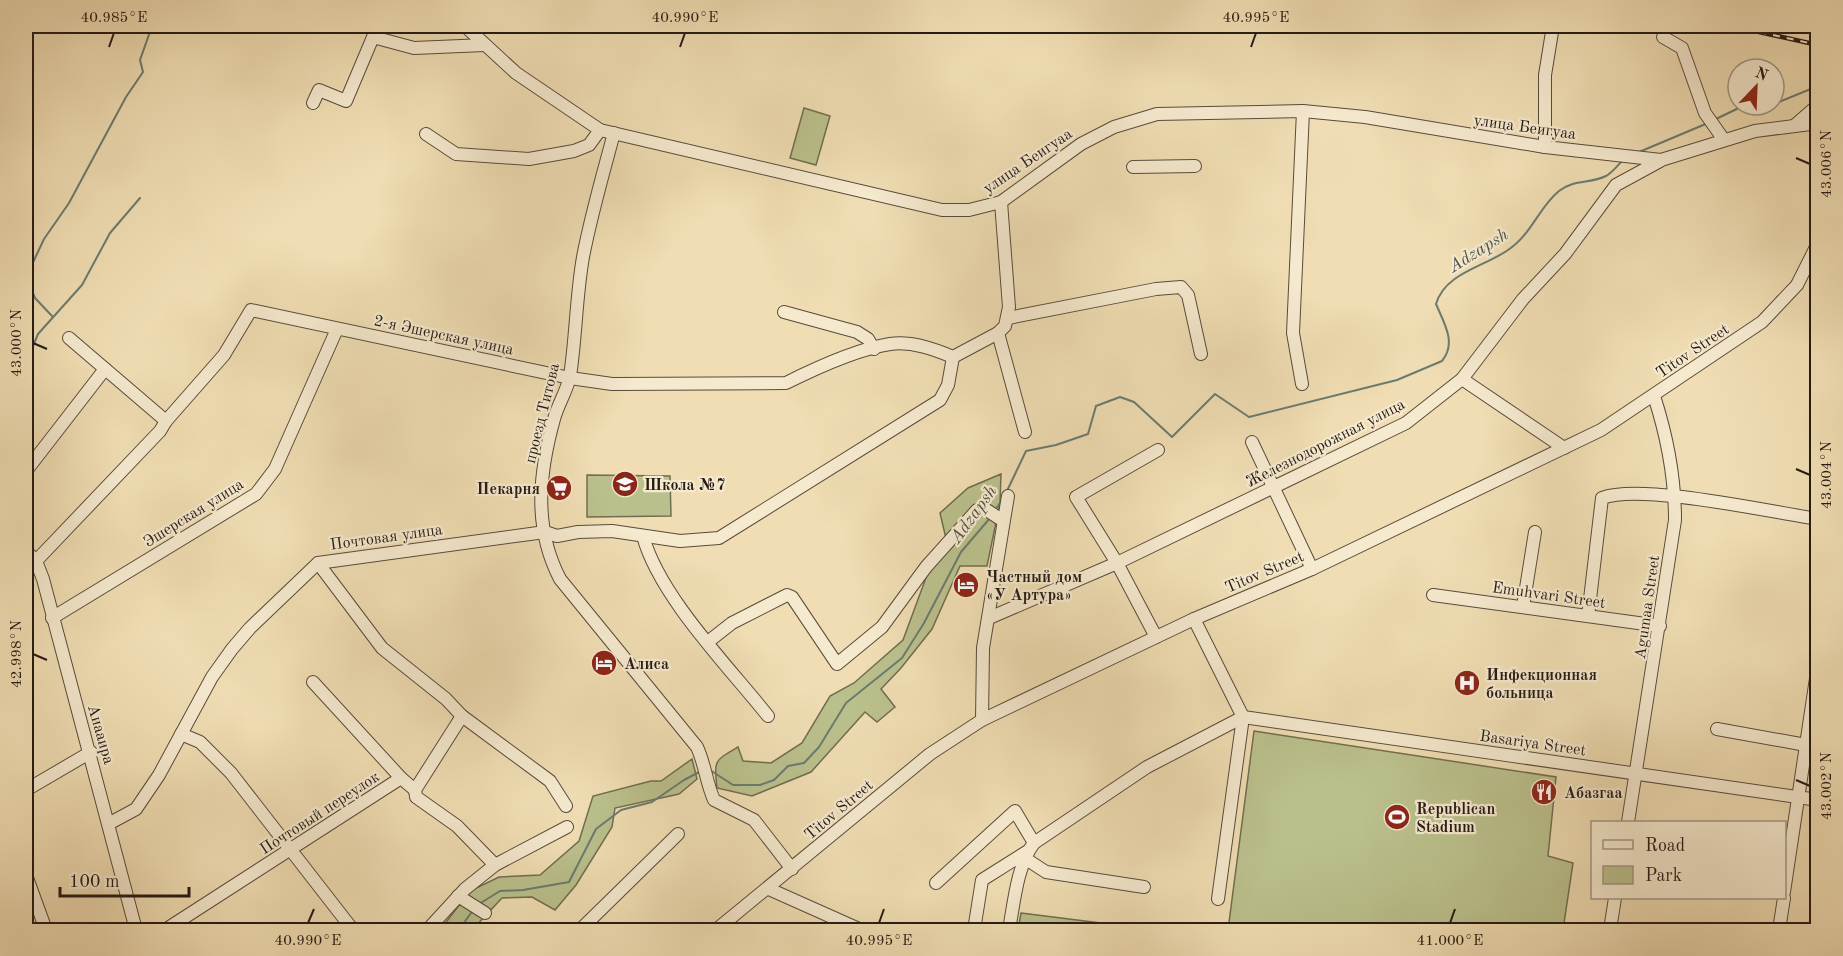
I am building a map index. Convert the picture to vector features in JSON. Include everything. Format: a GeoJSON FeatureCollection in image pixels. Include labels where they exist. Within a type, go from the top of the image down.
{"type":"FeatureCollection","features":[{"type":"Feature","properties":{"kind":"street","name":"улица Беигуаа"},"geometry":{"type":"LineString","coordinates":[[465,26],[516,73],[600,130],[942,210],[969,210],[1000,202],[1081,144],[1114,127],[1146,117],[1183,111],[1303,111],[1365,117],[1545,147],[1661,160]]}},
{"type":"Feature","properties":{"kind":"street"},"geometry":{"type":"LineString","coordinates":[[1545,147],[1545,75],[1553,26]]}},
{"type":"Feature","properties":{"kind":"street"},"geometry":{"type":"LineString","coordinates":[[313,103],[319,90],[346,101],[374,37],[414,48],[484,45]]}},
{"type":"Feature","properties":{"kind":"street"},"geometry":{"type":"LineString","coordinates":[[1663,38],[1682,48],[1705,113],[1721,136]]}},
{"type":"Feature","properties":{"kind":"street"},"geometry":{"type":"LineString","coordinates":[[1794,126],[1818,105]]}},
{"type":"Feature","properties":{"kind":"street"},"geometry":{"type":"LineString","coordinates":[[1302,384],[1293,333],[1303,111]]}},
{"type":"Feature","properties":{"kind":"street"},"geometry":{"type":"LineString","coordinates":[[1661,160],[1721,136],[1818,123]]}},
{"type":"Feature","properties":{"kind":"street"},"geometry":{"type":"LineString","coordinates":[[426,134],[456,154],[529,159],[574,151],[589,145],[600,130]]}},
{"type":"Feature","properties":{"kind":"street","name":"проезд Титова"},"geometry":{"type":"LineString","coordinates":[[614,133],[592,212],[583,258],[570,378],[555,416],[545,459],[539,505],[545,532],[560,579],[685,729],[704,760],[705,776],[714,800],[754,820],[792,869]]}},
{"type":"Feature","properties":{"kind":"street","name":"Железнодорожная улица"},"geometry":{"type":"LineString","coordinates":[[989,618],[1117,563],[1406,423],[1462,379],[1523,299],[1565,254],[1604,198],[1616,185],[1661,160]]}},
{"type":"Feature","properties":{"kind":"street"},"geometry":{"type":"LineString","coordinates":[[1133,167],[1195,166]]}},
{"type":"Feature","properties":{"kind":"street"},"geometry":{"type":"LineString","coordinates":[[953,357],[998,333],[1008,318],[1000,202]]}},
{"type":"Feature","properties":{"kind":"street","name":"Titov Street"},"geometry":{"type":"LineString","coordinates":[[716,930],[769,889],[930,754],[982,720],[1194,619],[1312,569],[1601,430],[1762,322],[1797,285],[1818,243]]}},
{"type":"Feature","properties":{"kind":"street"},"geometry":{"type":"LineString","coordinates":[[1008,318],[1181,286],[1188,295],[1201,354]]}},
{"type":"Feature","properties":{"kind":"street","name":"2-я Эшерская улица"},"geometry":{"type":"LineString","coordinates":[[36,561],[160,431],[166,421],[224,355],[251,310],[570,378],[612,384],[786,383],[810,371],[891,344],[930,348],[953,357]]}},
{"type":"Feature","properties":{"kind":"street"},"geometry":{"type":"LineString","coordinates":[[784,312],[858,332],[868,339],[874,349]]}},
{"type":"Feature","properties":{"kind":"street","name":"Эшерская улица"},"geometry":{"type":"LineString","coordinates":[[52,618],[256,494],[275,469],[337,329]]}},
{"type":"Feature","properties":{"kind":"street"},"geometry":{"type":"LineString","coordinates":[[998,333],[1025,432]]}},
{"type":"Feature","properties":{"kind":"street"},"geometry":{"type":"LineString","coordinates":[[69,338],[166,421]]}},
{"type":"Feature","properties":{"kind":"street","name":"Почтовая улица"},"geometry":{"type":"LineString","coordinates":[[110,823],[136,809],[159,775],[212,677],[232,649],[318,562],[545,532],[557,536],[578,532],[612,531],[680,541],[719,538],[940,400],[948,385],[953,357]]}},
{"type":"Feature","properties":{"kind":"street"},"geometry":{"type":"LineString","coordinates":[[26,471],[105,369]]}},
{"type":"Feature","properties":{"kind":"street"},"geometry":{"type":"LineString","coordinates":[[1462,379],[1564,448]]}},
{"type":"Feature","properties":{"kind":"street","name":"Agumaa Street"},"geometry":{"type":"LineString","coordinates":[[1628,821],[1675,520],[1675,497],[1662,420],[1654,396]]}},
{"type":"Feature","properties":{"kind":"street"},"geometry":{"type":"LineString","coordinates":[[1252,442],[1312,569]]}},
{"type":"Feature","properties":{"kind":"street"},"geometry":{"type":"LineString","coordinates":[[1156,637],[1117,563],[1076,497],[1158,450]]}},
{"type":"Feature","properties":{"kind":"street"},"geometry":{"type":"LineString","coordinates":[[1588,616],[1602,498],[1614,493],[1675,497],[1818,519]]}},
{"type":"Feature","properties":{"kind":"street"},"geometry":{"type":"LineString","coordinates":[[982,720],[981,676],[989,618],[996,516],[1008,496]]}},
{"type":"Feature","properties":{"kind":"street"},"geometry":{"type":"LineString","coordinates":[[709,641],[732,623],[787,595],[792,597],[837,664],[882,627],[926,567],[977,510],[996,516]]}},
{"type":"Feature","properties":{"kind":"street"},"geometry":{"type":"LineString","coordinates":[[1523,607],[1536,532]]}},
{"type":"Feature","properties":{"kind":"street"},"geometry":{"type":"LineString","coordinates":[[643,536],[649,556],[670,592],[768,716]]}},
{"type":"Feature","properties":{"kind":"street","name":"Аиааира"},"geometry":{"type":"LineString","coordinates":[[26,551],[36,561],[44,579],[52,618],[91,752],[136,930]]}},
{"type":"Feature","properties":{"kind":"street"},"geometry":{"type":"LineString","coordinates":[[318,562],[382,648],[446,699],[462,716],[550,782],[566,806]]}},
{"type":"Feature","properties":{"kind":"street","name":"Emuhvari Street"},"geometry":{"type":"LineString","coordinates":[[1433,595],[1660,626]]}},
{"type":"Feature","properties":{"kind":"street"},"geometry":{"type":"LineString","coordinates":[[1194,619],[1243,717],[1218,899]]}},
{"type":"Feature","properties":{"kind":"street"},"geometry":{"type":"LineString","coordinates":[[1786,883],[1818,665]]}},
{"type":"Feature","properties":{"kind":"street"},"geometry":{"type":"LineString","coordinates":[[313,682],[401,778]]}},
{"type":"Feature","properties":{"kind":"street"},"geometry":{"type":"LineString","coordinates":[[415,790],[462,716]]}},
{"type":"Feature","properties":{"kind":"street"},"geometry":{"type":"LineString","coordinates":[[974,930],[982,880],[1030,851],[1147,767],[1243,717]]}},
{"type":"Feature","properties":{"kind":"street","name":"Basariya Street"},"geometry":{"type":"LineString","coordinates":[[1243,717],[1818,800]]}},
{"type":"Feature","properties":{"kind":"street"},"geometry":{"type":"LineString","coordinates":[[1717,729],[1806,745]]}},
{"type":"Feature","properties":{"kind":"street"},"geometry":{"type":"LineString","coordinates":[[181,735],[200,742],[214,754],[293,849],[354,930]]}},
{"type":"Feature","properties":{"kind":"street"},"geometry":{"type":"LineString","coordinates":[[26,790],[91,752]]}},
{"type":"Feature","properties":{"kind":"street","name":"Почтовый переулок"},"geometry":{"type":"LineString","coordinates":[[165,930],[401,778],[415,790],[416,797],[457,826],[495,865]]}},
{"type":"Feature","properties":{"kind":"street"},"geometry":{"type":"LineString","coordinates":[[936,883],[1015,811],[1030,851],[1046,872],[1144,887]]}},
{"type":"Feature","properties":{"kind":"street"},"geometry":{"type":"LineString","coordinates":[[432,926],[458,896],[495,865],[567,827]]}},
{"type":"Feature","properties":{"kind":"street"},"geometry":{"type":"LineString","coordinates":[[580,930],[678,834]]}},
{"type":"Feature","properties":{"kind":"street"},"geometry":{"type":"LineString","coordinates":[[1009,930],[1030,851]]}},
{"type":"Feature","properties":{"kind":"street"},"geometry":{"type":"LineString","coordinates":[[26,875],[46,930]]}},
{"type":"Feature","properties":{"kind":"street"},"geometry":{"type":"LineString","coordinates":[[769,889],[861,930]]}},
{"type":"Feature","properties":{"kind":"street"},"geometry":{"type":"LineString","coordinates":[[458,896],[485,914]]}},
{"type":"Feature","properties":{"kind":"street"},"geometry":{"type":"LineString","coordinates":[[1610,930],[1615,899]]}},
{"type":"Feature","properties":{"kind":"street"},"geometry":{"type":"LineString","coordinates":[[1779,930],[1784,899]]}},
{"type":"Feature","properties":{"kind":"green space"},"geometry":{"type":"Polygon","coordinates":[[[804,108],[830,116],[816,165],[790,158],[804,108]]]}},
{"type":"Feature","properties":{"kind":"green space"},"geometry":{"type":"Polygon","coordinates":[[[1001,474],[1000,503],[987,566],[960,566],[932,629],[881,689],[895,707],[877,722],[865,712],[811,772],[752,796],[717,788],[716,766],[724,755],[738,747],[743,761],[771,763],[802,743],[830,696],[854,683],[903,640],[927,575],[948,547],[940,513],[968,488],[1001,474]]]}},
{"type":"Feature","properties":{"kind":"green space"},"geometry":{"type":"Polygon","coordinates":[[[587,475],[670,476],[671,516],[587,517],[587,475]]]}},
{"type":"Feature","properties":{"kind":"green space","name":"Republican Stadium"},"geometry":{"type":"Polygon","coordinates":[[[1254,731],[1556,777],[1548,856],[1573,863],[1563,930],[1228,930],[1254,731]]]}},
{"type":"Feature","properties":{"kind":"green space"},"geometry":{"type":"Polygon","coordinates":[[[692,759],[697,779],[679,794],[615,808],[612,827],[576,885],[555,910],[532,897],[502,898],[472,930],[440,930],[470,891],[499,877],[540,875],[579,841],[593,796],[651,781],[661,781],[692,759]]]}},
{"type":"Feature","properties":{"kind":"green space"},"geometry":{"type":"Polygon","coordinates":[[[1021,913],[1157,930],[1018,930],[1021,913]]]}},
{"type":"Feature","properties":{"kind":"waterway"},"geometry":{"type":"LineString","coordinates":[[52,316],[35,298],[30,285],[29,271],[44,239],[69,203],[126,97],[143,72],[140,60],[152,26]]}},
{"type":"Feature","properties":{"kind":"waterway","name":"Adzapsh"},"geometry":{"type":"LineString","coordinates":[[1786,99],[1818,86]]}},
{"type":"Feature","properties":{"kind":"waterway","name":"Adzapsh"},"geometry":{"type":"LineString","coordinates":[[1716,119],[1726,114]]}},
{"type":"Feature","properties":{"kind":"waterway","name":"Adzapsh"},"geometry":{"type":"LineString","coordinates":[[1639,152],[1708,123]]}},
{"type":"Feature","properties":{"kind":"waterway","name":"Adzapsh"},"geometry":{"type":"LineString","coordinates":[[1006,493],[1026,451],[1056,445],[1088,434],[1096,406],[1120,397],[1134,402],[1172,437],[1215,394],[1249,417],[1397,380],[1442,361],[1449,347],[1449,340],[1436,304],[1448,285],[1456,278],[1516,244],[1559,191],[1576,183],[1606,176],[1623,160]]}},
{"type":"Feature","properties":{"kind":"waterway"},"geometry":{"type":"LineString","coordinates":[[26,363],[38,334],[82,285],[110,233],[140,198]]}},
{"type":"Feature","properties":{"kind":"waterway","name":"Adzapsh"},"geometry":{"type":"LineString","coordinates":[[995,510],[1002,500]]}},
{"type":"Feature","properties":{"kind":"waterway","name":"Adzapsh"},"geometry":{"type":"LineString","coordinates":[[710,770],[733,785],[760,785],[774,780],[788,766],[804,763],[819,747],[846,703],[902,658],[924,623],[961,552],[990,518]]}},
{"type":"Feature","properties":{"kind":"waterway","name":"Adzapsh"},"geometry":{"type":"LineString","coordinates":[[479,904],[500,891],[523,890],[569,882],[596,829],[621,810],[652,802],[701,771]]}},
{"type":"Feature","properties":{"kind":"waterway","name":"Adzapsh"},"geometry":{"type":"LineString","coordinates":[[459,930],[473,910]]}},
{"type":"Feature","properties":{"kind":"railway"},"geometry":{"type":"LineString","coordinates":[[1732,26],[1818,45]]}},
{"type":"Feature","properties":{"kind":"railway"},"geometry":{"type":"LineString","coordinates":[[1814,26],[1818,27]]}},
{"type":"Feature","properties":{"kind":"place","name":"Школа №7"},"geometry":{"type":"Point","coordinates":[625,484]}},
{"type":"Feature","properties":{"kind":"place","name":"Пекарня"},"geometry":{"type":"Point","coordinates":[559,488]}},
{"type":"Feature","properties":{"kind":"place","name":"Частный дом «У Артура»"},"geometry":{"type":"Point","coordinates":[966,585]}},
{"type":"Feature","properties":{"kind":"place","name":"Алиса"},"geometry":{"type":"Point","coordinates":[604,663]}},
{"type":"Feature","properties":{"kind":"place","name":"Инфекционная больница"},"geometry":{"type":"Point","coordinates":[1467,683]}},
{"type":"Feature","properties":{"kind":"place","name":"Абазгаа"},"geometry":{"type":"Point","coordinates":[1544,792]}},
{"type":"Feature","properties":{"kind":"place","name":"Republican Stadium"},"geometry":{"type":"Point","coordinates":[1397,817]}}]}
